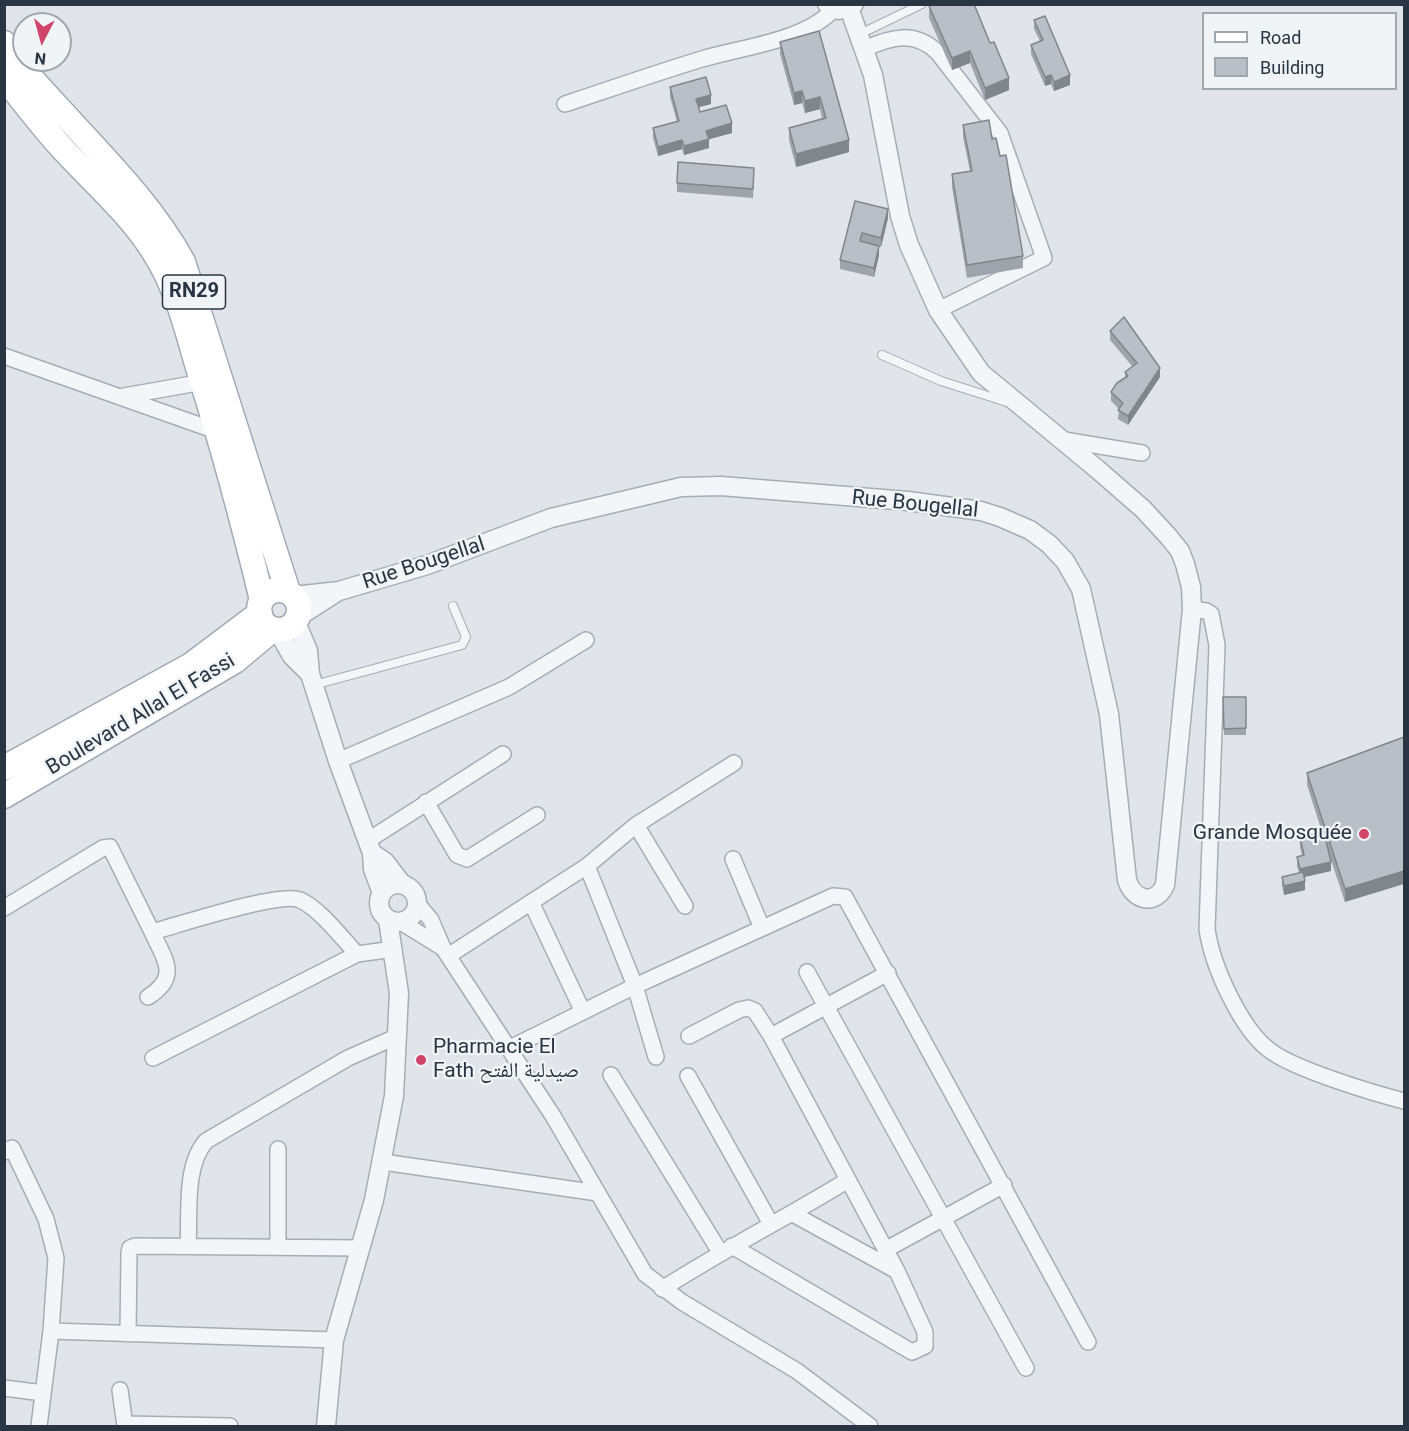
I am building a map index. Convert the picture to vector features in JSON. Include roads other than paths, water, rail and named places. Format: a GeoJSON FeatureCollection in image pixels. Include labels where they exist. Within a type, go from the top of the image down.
{"type":"FeatureCollection","features":[{"type":"Feature","properties":{"kind":"main road","name":"RN29"},"geometry":{"type":"LineString","coordinates":[[4,43],[29,76],[117,172],[168,236],[189,276],[212,381],[281,612]]}},
{"type":"Feature","properties":{"kind":"main road","name":"RN29"},"geometry":{"type":"LineString","coordinates":[[4,77],[62,147],[133,224],[157,257],[212,381],[219,432],[240,505],[281,612]]}},
{"type":"Feature","properties":{"kind":"main road","name":"Boulevard Allal El Fassi"},"geometry":{"type":"LineString","coordinates":[[4,768],[191,665],[281,612]]}},
{"type":"Feature","properties":{"kind":"main road","name":"Boulevard Allal El Fassi"},"geometry":{"type":"LineString","coordinates":[[4,796],[235,661],[281,612]]}},
{"type":"Feature","properties":{"kind":"street"},"geometry":{"type":"LineString","coordinates":[[565,104],[702,59],[801,32],[822,21],[841,6],[861,42],[880,108],[900,216],[909,245],[938,310],[981,373],[1019,406],[1064,440],[1143,509],[1180,551],[1189,574],[1191,616],[1206,610],[1211,614],[1217,645],[1207,929],[1217,970],[1241,1016],[1269,1051],[1288,1062],[1404,1101]]}},
{"type":"Feature","properties":{"kind":"street"},"geometry":{"type":"LineString","coordinates":[[861,42],[909,37],[927,43],[938,53],[1000,133],[1044,258],[938,310]]}},
{"type":"Feature","properties":{"kind":"street"},"geometry":{"type":"LineString","coordinates":[[4,356],[124,396],[219,432]]}},
{"type":"Feature","properties":{"kind":"street"},"geometry":{"type":"LineString","coordinates":[[124,396],[212,381]]}},
{"type":"Feature","properties":{"kind":"street"},"geometry":{"type":"LineString","coordinates":[[1064,440],[1143,453]]}},
{"type":"Feature","properties":{"kind":"street","name":"Rue Bougellal"},"geometry":{"type":"LineString","coordinates":[[281,612],[339,591],[427,565],[551,518],[681,487],[721,486],[908,501],[981,511],[1000,517],[1030,530],[1049,544],[1065,561],[1081,589],[1109,714],[1127,880],[1130,890],[1144,899],[1159,895],[1165,885],[1191,616]]}},
{"type":"Feature","properties":{"kind":"street"},"geometry":{"type":"LineString","coordinates":[[281,612],[292,656],[312,679],[338,761],[370,847],[373,869],[382,893],[380,911],[446,952]]}},
{"type":"Feature","properties":{"kind":"street"},"geometry":{"type":"LineString","coordinates":[[338,761],[510,687],[586,639]]}},
{"type":"Feature","properties":{"kind":"street"},"geometry":{"type":"LineString","coordinates":[[370,847],[426,802],[503,754]]}},
{"type":"Feature","properties":{"kind":"street"},"geometry":{"type":"LineString","coordinates":[[446,952],[587,866],[636,825],[734,763]]}},
{"type":"Feature","properties":{"kind":"street"},"geometry":{"type":"LineString","coordinates":[[426,802],[457,855],[467,859],[537,814]]}},
{"type":"Feature","properties":{"kind":"street"},"geometry":{"type":"LineString","coordinates":[[636,825],[685,906]]}},
{"type":"Feature","properties":{"kind":"street"},"geometry":{"type":"LineString","coordinates":[[4,908],[103,848],[110,846],[167,963],[168,980],[162,988],[148,997]]}},
{"type":"Feature","properties":{"kind":"street"},"geometry":{"type":"LineString","coordinates":[[370,847],[402,884],[413,891],[417,903],[431,920],[446,952],[510,1048],[645,1274],[662,1289],[797,1371],[864,1424]]}},
{"type":"Feature","properties":{"kind":"street"},"geometry":{"type":"LineString","coordinates":[[734,859],[762,928]]}},
{"type":"Feature","properties":{"kind":"street"},"geometry":{"type":"LineString","coordinates":[[587,866],[635,986],[656,1057]]}},
{"type":"Feature","properties":{"kind":"street"},"geometry":{"type":"LineString","coordinates":[[382,893],[387,887],[402,884]]}},
{"type":"Feature","properties":{"kind":"street"},"geometry":{"type":"LineString","coordinates":[[510,1048],[635,986],[833,896],[841,896],[848,901],[888,973],[1088,1342]]}},
{"type":"Feature","properties":{"kind":"street"},"geometry":{"type":"LineString","coordinates":[[153,932],[268,901],[293,898],[302,901],[357,954]]}},
{"type":"Feature","properties":{"kind":"street"},"geometry":{"type":"LineString","coordinates":[[531,902],[583,1012]]}},
{"type":"Feature","properties":{"kind":"street"},"geometry":{"type":"LineString","coordinates":[[395,921],[413,916],[417,903]]}},
{"type":"Feature","properties":{"kind":"street"},"geometry":{"type":"LineString","coordinates":[[326,1426],[334,1340],[383,1162],[394,1096],[399,993],[394,949],[395,921]]}},
{"type":"Feature","properties":{"kind":"street"},"geometry":{"type":"LineString","coordinates":[[153,1058],[357,954],[394,949]]}},
{"type":"Feature","properties":{"kind":"street"},"geometry":{"type":"LineString","coordinates":[[807,972],[1026,1368]]}},
{"type":"Feature","properties":{"kind":"street"},"geometry":{"type":"LineString","coordinates":[[771,1036],[888,973]]}},
{"type":"Feature","properties":{"kind":"street"},"geometry":{"type":"LineString","coordinates":[[611,1075],[726,1249],[912,1352],[922,1349],[927,1340],[897,1271],[771,1036],[755,1011],[748,1008],[739,1010],[689,1036]]}},
{"type":"Feature","properties":{"kind":"street"},"geometry":{"type":"LineString","coordinates":[[188,1246],[192,1171],[197,1151],[206,1141],[348,1058],[398,1036]]}},
{"type":"Feature","properties":{"kind":"street"},"geometry":{"type":"LineString","coordinates":[[688,1076],[771,1224]]}},
{"type":"Feature","properties":{"kind":"street"},"geometry":{"type":"LineString","coordinates":[[7,1145],[46,1219],[56,1258],[51,1331],[39,1426]]}},
{"type":"Feature","properties":{"kind":"street"},"geometry":{"type":"LineString","coordinates":[[278,1149],[278,1246]]}},
{"type":"Feature","properties":{"kind":"street"},"geometry":{"type":"LineString","coordinates":[[383,1162],[598,1193]]}},
{"type":"Feature","properties":{"kind":"street"},"geometry":{"type":"LineString","coordinates":[[662,1289],[726,1249],[793,1214],[848,1180]]}},
{"type":"Feature","properties":{"kind":"street"},"geometry":{"type":"LineString","coordinates":[[885,1250],[1004,1185]]}},
{"type":"Feature","properties":{"kind":"street"},"geometry":{"type":"LineString","coordinates":[[793,1214],[897,1271]]}},
{"type":"Feature","properties":{"kind":"street"},"geometry":{"type":"LineString","coordinates":[[128,1334],[130,1248],[278,1246],[360,1248]]}},
{"type":"Feature","properties":{"kind":"street"},"geometry":{"type":"LineString","coordinates":[[51,1331],[334,1340]]}},
{"type":"Feature","properties":{"kind":"street"},"geometry":{"type":"LineString","coordinates":[[4,1388],[43,1393]]}},
{"type":"Feature","properties":{"kind":"street"},"geometry":{"type":"LineString","coordinates":[[120,1390],[125,1426],[230,1426]]}},
{"type":"Feature","properties":{"kind":"lane"},"geometry":{"type":"LineString","coordinates":[[861,42],[922,4]]}},
{"type":"Feature","properties":{"kind":"lane"},"geometry":{"type":"LineString","coordinates":[[882,354],[941,381],[1019,406]]}},
{"type":"Feature","properties":{"kind":"lane"},"geometry":{"type":"LineString","coordinates":[[312,679],[462,645],[465,641],[465,632],[453,606]]}},
{"type":"Feature","properties":{"kind":"place","name":"Grande Mosquée"},"geometry":{"type":"Point","coordinates":[1364,834]}},
{"type":"Feature","properties":{"kind":"place","name":"Pharmacie El Fath صيدلية الفتح"},"geometry":{"type":"Point","coordinates":[421,1060]}}]}
